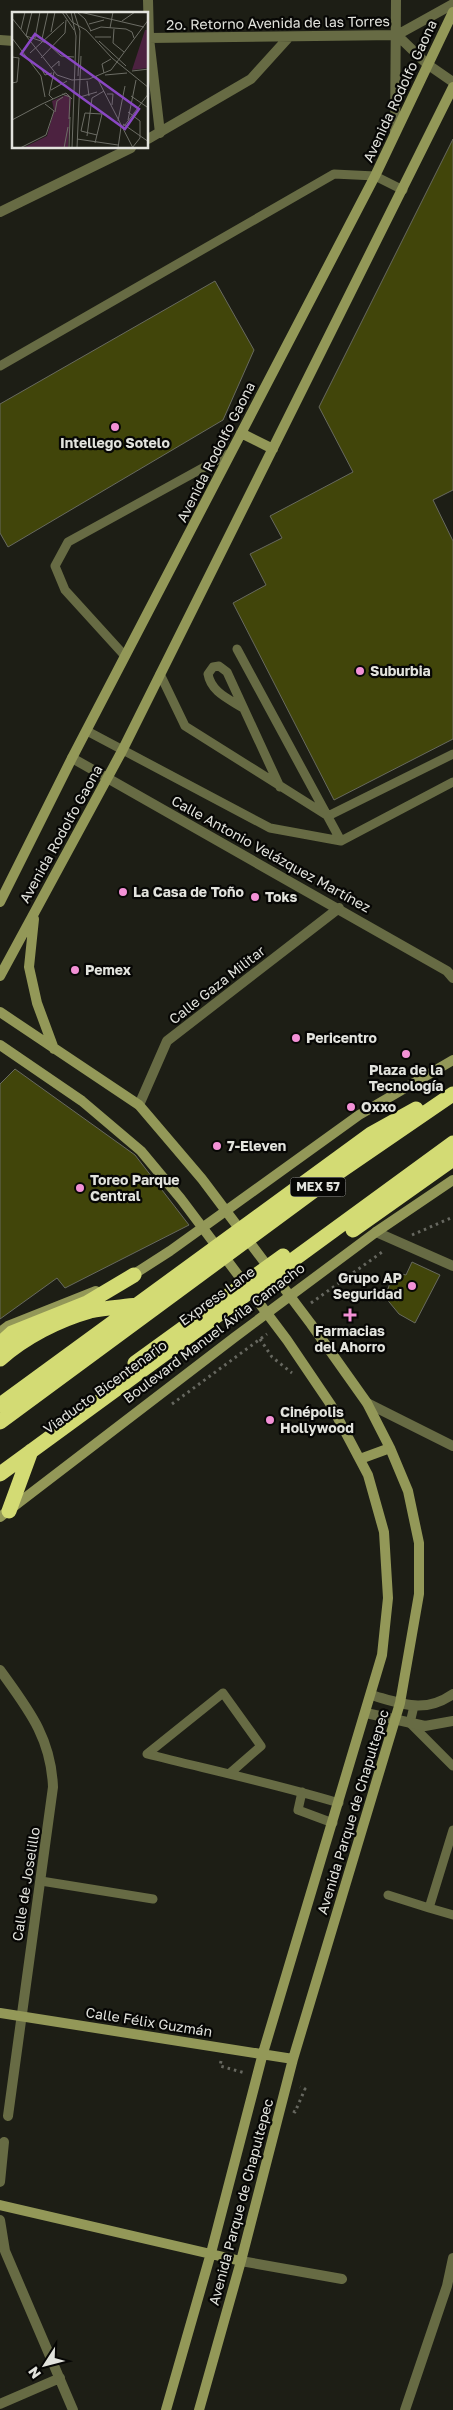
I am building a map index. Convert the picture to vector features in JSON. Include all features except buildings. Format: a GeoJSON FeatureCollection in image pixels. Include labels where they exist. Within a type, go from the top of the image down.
{"type":"FeatureCollection","features":[{"type":"Feature","properties":{"kind":"highway"},"geometry":{"type":"LineString","coordinates":[[0,1405],[370,1134],[453,1092]]}},
{"type":"Feature","properties":{"kind":"highway","name":"MEX 57"},"geometry":{"type":"LineString","coordinates":[[0,1422],[161,1302],[187,1286],[339,1172],[453,1092]]}},
{"type":"Feature","properties":{"kind":"highway","name":"Boulevard Manuel Ávila Camacho"},"geometry":{"type":"LineString","coordinates":[[0,1464],[206,1310],[453,1138]]}},
{"type":"Feature","properties":{"kind":"highway","name":"Express Lane"},"geometry":{"type":"LineString","coordinates":[[0,1474],[453,1144]]}},
{"type":"Feature","properties":{"kind":"highway","name":"Viaducto Bicentenario"},"geometry":{"type":"LineString","coordinates":[[0,1483],[453,1158]]}},
{"type":"Feature","properties":{"kind":"highway"},"geometry":{"type":"LineString","coordinates":[[0,1344],[4,1335],[87,1303],[134,1275]]}},
{"type":"Feature","properties":{"kind":"highway"},"geometry":{"type":"LineString","coordinates":[[0,1359],[16,1345],[40,1331],[90,1311],[161,1302]]}},
{"type":"Feature","properties":{"kind":"highway"},"geometry":{"type":"LineString","coordinates":[[0,1399],[54,1382]]}},
{"type":"Feature","properties":{"kind":"highway"},"geometry":{"type":"LineString","coordinates":[[4,1514],[36,1438]]}},
{"type":"Feature","properties":{"kind":"main road","name":"Avenida Rodolfo Gaona"},"geometry":{"type":"LineString","coordinates":[[0,902],[72,758],[375,176],[453,12]]}},
{"type":"Feature","properties":{"kind":"main road","name":"Avenida Rodolfo Gaona"},"geometry":{"type":"LineString","coordinates":[[0,976],[122,751],[453,87]]}},
{"type":"Feature","properties":{"kind":"main road"},"geometry":{"type":"LineString","coordinates":[[241,433],[273,449]]}},
{"type":"Feature","properties":{"kind":"main road"},"geometry":{"type":"LineString","coordinates":[[34,913],[28,967],[37,1003],[54,1049]]}},
{"type":"Feature","properties":{"kind":"main road","name":"Avenida Parque de Chapultepec"},"geometry":{"type":"LineString","coordinates":[[0,1012],[139,1105],[202,1179],[311,1324],[367,1403],[390,1448],[408,1492],[419,1543],[419,1594],[396,1721],[293,2059],[242,2261],[199,2410]]}},
{"type":"Feature","properties":{"kind":"main road","name":"Avenida Parque de Chapultepec"},"geometry":{"type":"LineString","coordinates":[[0,1045],[82,1101],[141,1151],[181,1199],[287,1340],[331,1405],[360,1459],[379,1509],[387,1556],[387,1626],[382,1654],[366,1713],[263,2053],[211,2253],[166,2410]]}},
{"type":"Feature","properties":{"kind":"main road"},"geometry":{"type":"LineString","coordinates":[[134,1275],[360,1114],[453,1060]]}},
{"type":"Feature","properties":{"kind":"main road","name":"Boulevard Manuel Ávila Camacho"},"geometry":{"type":"LineString","coordinates":[[4,1514],[376,1232],[453,1180]]}},
{"type":"Feature","properties":{"kind":"main road"},"geometry":{"type":"LineString","coordinates":[[360,1459],[390,1448]]}},
{"type":"Feature","properties":{"kind":"main road","name":"Calle Félix Guzmán"},"geometry":{"type":"LineString","coordinates":[[0,2013],[293,2059]]}},
{"type":"Feature","properties":{"kind":"main road"},"geometry":{"type":"LineString","coordinates":[[0,2205],[242,2261]]}},
{"type":"Feature","properties":{"kind":"street"},"geometry":{"type":"LineString","coordinates":[[395,133],[396,0]]}},
{"type":"Feature","properties":{"kind":"street"},"geometry":{"type":"LineString","coordinates":[[397,35],[453,4]]}},
{"type":"Feature","properties":{"kind":"street","name":"2o. Retorno Avenida de las Torres"},"geometry":{"type":"LineString","coordinates":[[149,38],[397,35],[427,64],[453,82]]}},
{"type":"Feature","properties":{"kind":"street"},"geometry":{"type":"LineString","coordinates":[[149,138],[251,79],[289,37]]}},
{"type":"Feature","properties":{"kind":"street"},"geometry":{"type":"LineString","coordinates":[[149,46],[160,133]]}},
{"type":"Feature","properties":{"kind":"street"},"geometry":{"type":"LineString","coordinates":[[0,212],[129,149]]}},
{"type":"Feature","properties":{"kind":"street","name":"Calle Antonio Velázquez Martínez"},"geometry":{"type":"LineString","coordinates":[[72,758],[339,908],[447,971],[453,978]]}},
{"type":"Feature","properties":{"kind":"street","name":"Calle Gaza Militar"},"geometry":{"type":"LineString","coordinates":[[139,1105],[167,1041],[339,908]]}},
{"type":"Feature","properties":{"kind":"street"},"geometry":{"type":"LineString","coordinates":[[376,1232],[453,1266]]}},
{"type":"Feature","properties":{"kind":"street"},"geometry":{"type":"LineString","coordinates":[[367,1403],[453,1446]]}},
{"type":"Feature","properties":{"kind":"street","name":"Calle de Joselillo"},"geometry":{"type":"LineString","coordinates":[[0,1670],[38,1725],[50,1756],[53,1795],[20,2016],[8,2116]]}},
{"type":"Feature","properties":{"kind":"street"},"geometry":{"type":"LineString","coordinates":[[371,1695],[400,1704],[421,1707],[439,1704],[453,1694]]}},
{"type":"Feature","properties":{"kind":"street"},"geometry":{"type":"LineString","coordinates":[[366,1713],[425,1726],[453,1721]]}},
{"type":"Feature","properties":{"kind":"street"},"geometry":{"type":"LineString","coordinates":[[0,2182],[4,2142]]}},
{"type":"Feature","properties":{"kind":"street"},"geometry":{"type":"LineString","coordinates":[[0,2220],[2,2252],[74,2410]]}},
{"type":"Feature","properties":{"kind":"street"},"geometry":{"type":"LineString","coordinates":[[405,2410],[447,2286],[453,2258]]}},
{"type":"Feature","properties":{"kind":"street"},"geometry":{"type":"LineString","coordinates":[[242,2261],[342,2279]]}},
{"type":"Feature","properties":{"kind":"street"},"geometry":{"type":"LineString","coordinates":[[0,2404],[60,2378]]}},
{"type":"Feature","properties":{"kind":"lane"},"geometry":{"type":"LineString","coordinates":[[0,366],[334,174],[375,176],[403,190]]}},
{"type":"Feature","properties":{"kind":"lane"},"geometry":{"type":"LineString","coordinates":[[126,656],[65,590],[55,566],[68,542],[230,454]]}},
{"type":"Feature","properties":{"kind":"lane"},"geometry":{"type":"LineString","coordinates":[[237,649],[341,841]]}},
{"type":"Feature","properties":{"kind":"lane"},"geometry":{"type":"LineString","coordinates":[[243,708],[209,683],[208,674],[213,668],[219,666],[227,672],[280,787]]}},
{"type":"Feature","properties":{"kind":"lane"},"geometry":{"type":"LineString","coordinates":[[160,674],[185,726],[328,816]]}},
{"type":"Feature","properties":{"kind":"lane"},"geometry":{"type":"LineString","coordinates":[[87,731],[270,828],[341,841],[453,782]]}},
{"type":"Feature","properties":{"kind":"lane"},"geometry":{"type":"LineString","coordinates":[[328,816],[453,754]]}},
{"type":"Feature","properties":{"kind":"lane"},"geometry":{"type":"LineString","coordinates":[[228,1774],[261,1746],[223,1693],[147,1754],[228,1774],[302,1792],[339,1803]]}},
{"type":"Feature","properties":{"kind":"lane"},"geometry":{"type":"LineString","coordinates":[[414,1706],[410,1723],[453,1766]]}},
{"type":"Feature","properties":{"kind":"lane"},"geometry":{"type":"LineString","coordinates":[[302,1792],[298,1810],[333,1822]]}},
{"type":"Feature","properties":{"kind":"lane"},"geometry":{"type":"LineString","coordinates":[[429,1908],[453,1830]]}},
{"type":"Feature","properties":{"kind":"lane"},"geometry":{"type":"LineString","coordinates":[[40,1880],[153,1899]]}},
{"type":"Feature","properties":{"kind":"lane"},"geometry":{"type":"LineString","coordinates":[[388,1895],[453,1915]]}},
{"type":"Feature","properties":{"kind":"path"},"geometry":{"type":"LineString","coordinates":[[260,1339],[272,1357]]}},
{"type":"Feature","properties":{"kind":"path"},"geometry":{"type":"LineString","coordinates":[[220,2066],[241,2071]]}},
{"type":"Feature","properties":{"kind":"path"},"geometry":{"type":"LineString","coordinates":[[295,2112],[306,2089]]}},
{"type":"Feature","properties":{"kind":"place","name":"Intellego Sotelo"},"geometry":{"type":"Point","coordinates":[115,427]}},
{"type":"Feature","properties":{"kind":"place","name":"Suburbia"},"geometry":{"type":"Point","coordinates":[360,671]}},
{"type":"Feature","properties":{"kind":"place","name":"La Casa de Toño"},"geometry":{"type":"Point","coordinates":[123,892]}},
{"type":"Feature","properties":{"kind":"place","name":"Toks"},"geometry":{"type":"Point","coordinates":[255,897]}},
{"type":"Feature","properties":{"kind":"place","name":"Pemex"},"geometry":{"type":"Point","coordinates":[75,970]}},
{"type":"Feature","properties":{"kind":"place","name":"Pericentro"},"geometry":{"type":"Point","coordinates":[296,1038]}},
{"type":"Feature","properties":{"kind":"place","name":"Plaza de la Tecnología"},"geometry":{"type":"Point","coordinates":[406,1054]}},
{"type":"Feature","properties":{"kind":"place","name":"Oxxo"},"geometry":{"type":"Point","coordinates":[351,1107]}},
{"type":"Feature","properties":{"kind":"place","name":"7-Eleven"},"geometry":{"type":"Point","coordinates":[217,1146]}},
{"type":"Feature","properties":{"kind":"place","name":"Toreo Parque Central"},"geometry":{"type":"Point","coordinates":[80,1188]}},
{"type":"Feature","properties":{"kind":"place","name":"Grupo AP Seguridad"},"geometry":{"type":"Point","coordinates":[412,1286]}},
{"type":"Feature","properties":{"kind":"place","name":"Farmacias del Ahorro"},"geometry":{"type":"Point","coordinates":[350,1315]}},
{"type":"Feature","properties":{"kind":"place","name":"Cinépolis Hollywood"},"geometry":{"type":"Point","coordinates":[270,1420]}}]}
